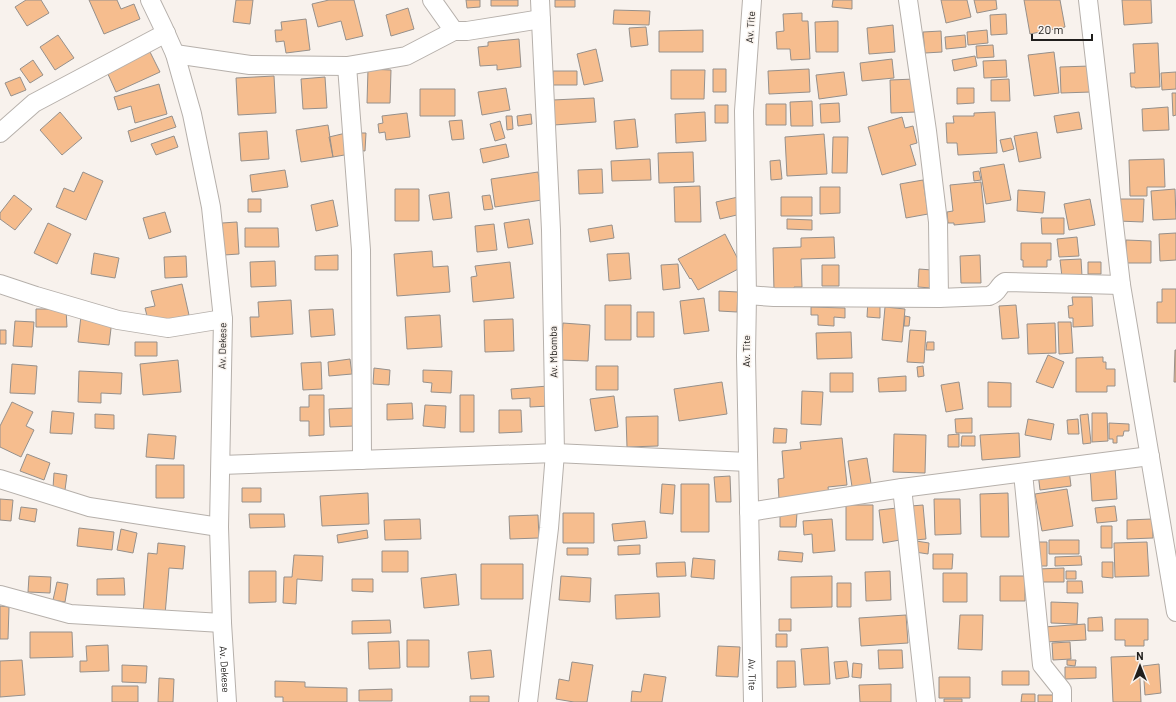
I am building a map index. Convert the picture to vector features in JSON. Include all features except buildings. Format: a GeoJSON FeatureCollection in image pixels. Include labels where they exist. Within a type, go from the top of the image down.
{"type":"FeatureCollection","features":[{"type":"Feature","properties":{"kind":"street","name":"Av. Dekese"},"geometry":{"type":"LineString","coordinates":[[150,0],[175,54],[192,114],[210,207],[223,319],[219,527],[222,623],[227,702]]}},
{"type":"Feature","properties":{"kind":"street"},"geometry":{"type":"LineString","coordinates":[[432,0],[454,31]]}},
{"type":"Feature","properties":{"kind":"street","name":"Av. Mbomba"},"geometry":{"type":"LineString","coordinates":[[528,702],[549,528],[555,453],[551,230],[540,0]]}},
{"type":"Feature","properties":{"kind":"street","name":"Av. Tite"},"geometry":{"type":"LineString","coordinates":[[752,0],[744,110],[747,295],[746,356],[753,702]]}},
{"type":"Feature","properties":{"kind":"street"},"geometry":{"type":"LineString","coordinates":[[908,0],[927,131],[938,222],[939,298]]}},
{"type":"Feature","properties":{"kind":"street"},"geometry":{"type":"LineString","coordinates":[[1088,0],[1121,285],[1176,612]]}},
{"type":"Feature","properties":{"kind":"street"},"geometry":{"type":"LineString","coordinates":[[175,54],[250,65],[347,66],[406,56],[454,31],[467,31],[541,19]]}},
{"type":"Feature","properties":{"kind":"street"},"geometry":{"type":"LineString","coordinates":[[0,133],[34,103],[166,33]]}},
{"type":"Feature","properties":{"kind":"street"},"geometry":{"type":"LineString","coordinates":[[347,66],[361,250],[362,460]]}},
{"type":"Feature","properties":{"kind":"street"},"geometry":{"type":"LineString","coordinates":[[747,295],[774,297],[939,298],[989,296],[995,294],[1005,282],[1121,285]]}},
{"type":"Feature","properties":{"kind":"street"},"geometry":{"type":"LineString","coordinates":[[0,284],[118,320],[168,328],[223,319]]}},
{"type":"Feature","properties":{"kind":"street"},"geometry":{"type":"LineString","coordinates":[[221,466],[555,453],[748,462]]}},
{"type":"Feature","properties":{"kind":"street"},"geometry":{"type":"LineString","coordinates":[[749,512],[902,488],[1150,456]]}},
{"type":"Feature","properties":{"kind":"street"},"geometry":{"type":"LineString","coordinates":[[1024,473],[1042,665],[1062,690],[1062,702]]}},
{"type":"Feature","properties":{"kind":"street"},"geometry":{"type":"LineString","coordinates":[[0,479],[89,507],[219,527]]}},
{"type":"Feature","properties":{"kind":"street"},"geometry":{"type":"LineString","coordinates":[[902,488],[926,702]]}},
{"type":"Feature","properties":{"kind":"street"},"geometry":{"type":"LineString","coordinates":[[0,595],[70,614],[222,623]]}}]}
